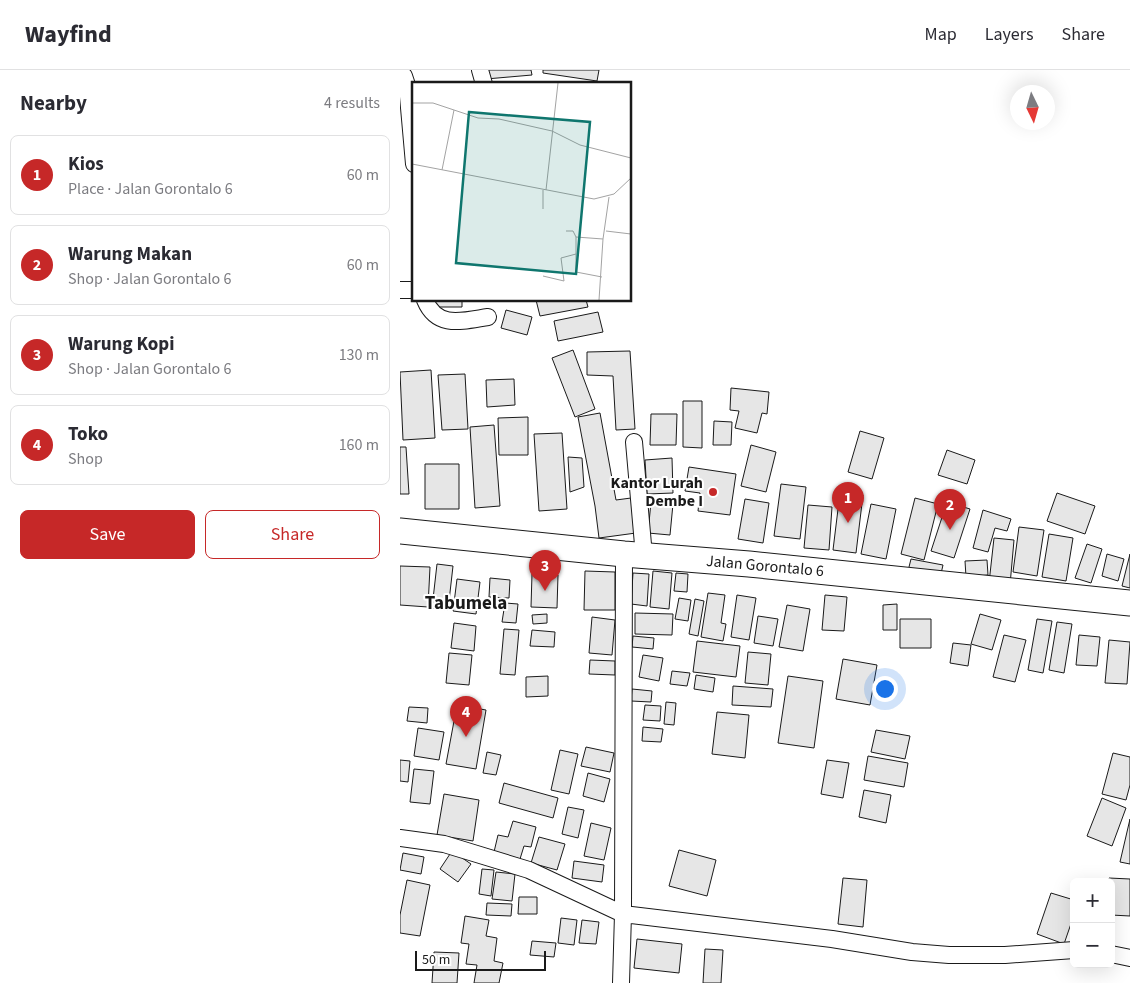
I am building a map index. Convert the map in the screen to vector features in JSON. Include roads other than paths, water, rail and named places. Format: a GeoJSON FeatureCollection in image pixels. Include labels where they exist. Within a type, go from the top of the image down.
{"type":"FeatureCollection","features":[{"type":"Feature","properties":{"kind":"main road","name":"Jalan Gorontalo 6"},"geometry":{"type":"LineString","coordinates":[[400,531],[634,555],[750,564],[1130,603]]}},
{"type":"Feature","properties":{"kind":"street"},"geometry":{"type":"LineString","coordinates":[[400,74],[404,76],[408,90],[412,139]]}},
{"type":"Feature","properties":{"kind":"street"},"geometry":{"type":"LineString","coordinates":[[426,301],[433,314],[445,320],[457,322],[488,317]]}},
{"type":"Feature","properties":{"kind":"street"},"geometry":{"type":"LineString","coordinates":[[621,983],[634,555],[634,442]]}},
{"type":"Feature","properties":{"kind":"street"},"geometry":{"type":"LineString","coordinates":[[400,838],[444,844],[530,870],[623,914],[832,939],[912,952],[949,955],[1070,950]]}},
{"type":"Feature","properties":{"kind":"street"},"geometry":{"type":"LineString","coordinates":[[1115,955],[1130,958]]}},
{"type":"Feature","properties":{"kind":"place","name":"Kantor Lurah Dembe I"},"geometry":{"type":"Point","coordinates":[713,492]}},
{"type":"Feature","properties":{"kind":"place","name":"Kios"},"geometry":{"type":"Point","coordinates":[848,523]}},
{"type":"Feature","properties":{"kind":"place","name":"Warung Makan"},"geometry":{"type":"Point","coordinates":[950,530]}},
{"type":"Feature","properties":{"kind":"place","name":"Warung Kopi"},"geometry":{"type":"Point","coordinates":[545,591]}},
{"type":"Feature","properties":{"kind":"place","name":"Toko"},"geometry":{"type":"Point","coordinates":[466,737]}},
{"type":"Feature","properties":{"kind":"district","name":"Tabumela"},"geometry":{"type":"Point","coordinates":[466,603]}}]}
